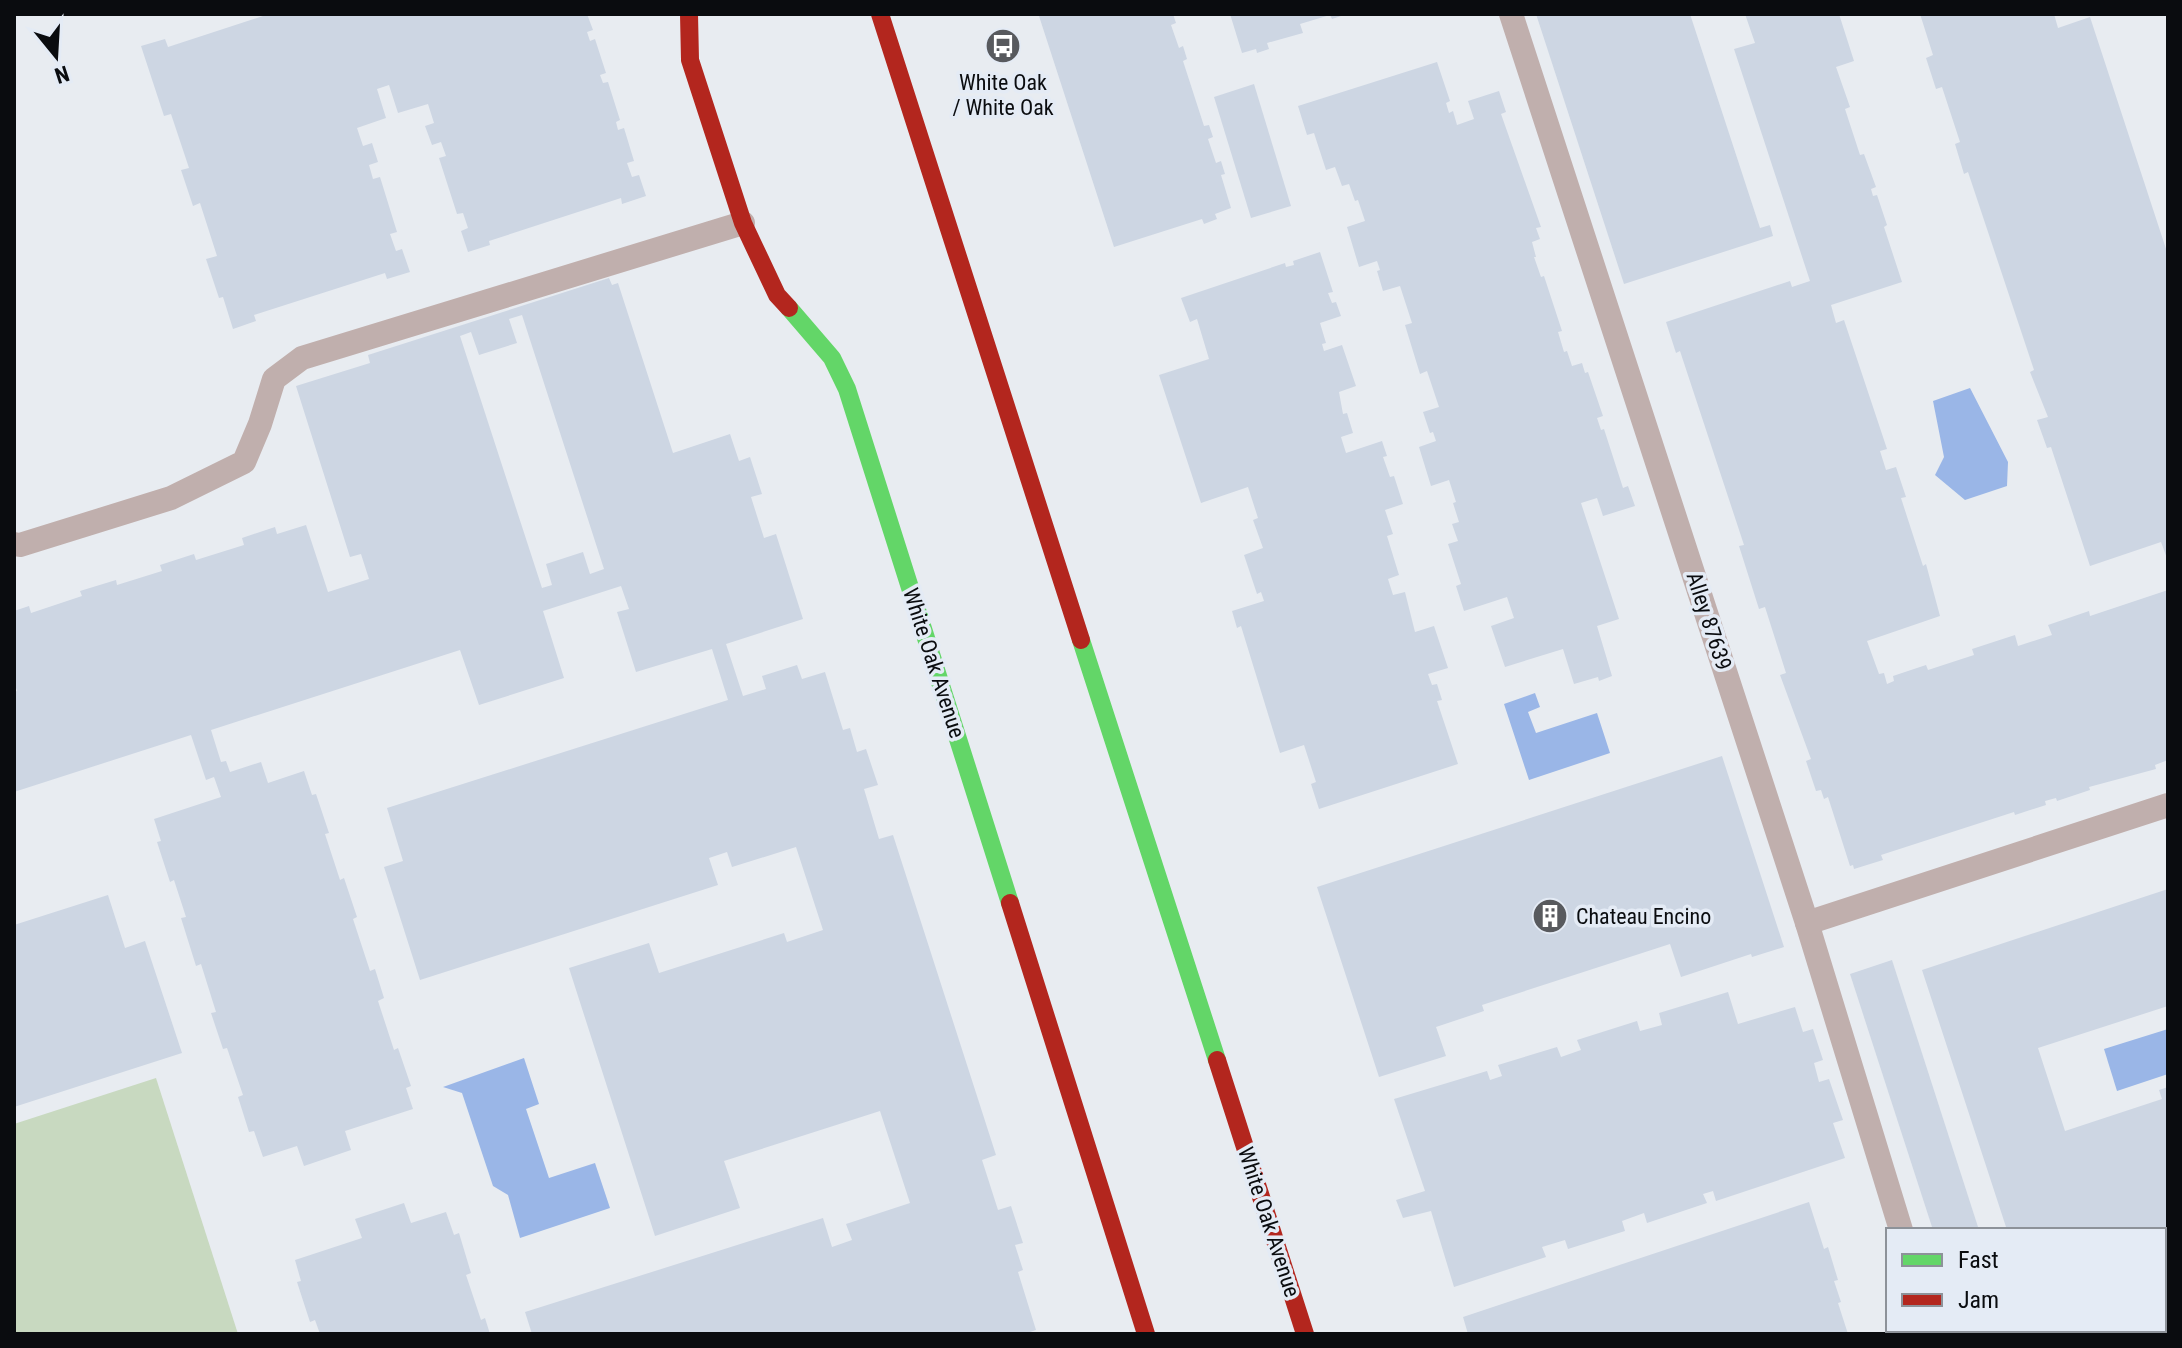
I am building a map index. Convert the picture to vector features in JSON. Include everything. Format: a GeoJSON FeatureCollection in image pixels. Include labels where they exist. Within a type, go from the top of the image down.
{"type":"FeatureCollection","features":[{"type":"Feature","properties":{"kind":"street","name":"White Oak Avenue"},"geometry":{"type":"LineString","coordinates":[[689,14],[690,60],[743,223],[777,295],[832,358],[847,389],[1146,1334]]}},
{"type":"Feature","properties":{"kind":"street","name":"White Oak Avenue"},"geometry":{"type":"LineString","coordinates":[[880,14],[1305,1334]]}},
{"type":"Feature","properties":{"kind":"lane","name":"Alley 87639"},"geometry":{"type":"LineString","coordinates":[[1511,14],[1807,923],[1900,1228]]}},
{"type":"Feature","properties":{"kind":"lane"},"geometry":{"type":"LineString","coordinates":[[14,544],[20,545],[83,527],[171,498],[244,462],[274,379],[302,358],[743,223]]}},
{"type":"Feature","properties":{"kind":"lane"},"geometry":{"type":"LineString","coordinates":[[1807,923],[2168,805]]}},
{"type":"Feature","properties":{"kind":"green space"},"geometry":{"type":"Polygon","coordinates":[[[156,1078],[238,1334],[14,1334],[14,1124],[156,1078]]]}},
{"type":"Feature","properties":{"kind":"water"},"geometry":{"type":"Polygon","coordinates":[[[1970,388],[2008,462],[2007,486],[1965,500],[1935,475],[1944,457],[1933,401],[1970,388]]]}},
{"type":"Feature","properties":{"kind":"water"},"geometry":{"type":"Polygon","coordinates":[[[1535,693],[1540,707],[1528,712],[1536,733],[1597,713],[1610,753],[1529,780],[1504,704],[1535,693]]]}},
{"type":"Feature","properties":{"kind":"water"},"geometry":{"type":"Polygon","coordinates":[[[2168,1029],[2168,1074],[2117,1091],[2104,1049],[2168,1029]]]}},
{"type":"Feature","properties":{"kind":"water"},"geometry":{"type":"Polygon","coordinates":[[[524,1058],[539,1104],[526,1109],[549,1178],[595,1163],[610,1208],[520,1238],[508,1195],[493,1186],[462,1093],[443,1087],[524,1058]]]}},
{"type":"Feature","properties":{"kind":"building"},"geometry":{"type":"Polygon","coordinates":[[[269,14],[587,14],[593,30],[587,32],[590,41],[595,39],[606,73],[600,75],[603,83],[608,82],[620,120],[616,122],[618,130],[624,128],[634,161],[627,163],[632,177],[639,175],[646,196],[622,204],[621,198],[489,241],[490,245],[468,252],[461,231],[468,228],[463,213],[457,214],[439,158],[446,156],[441,142],[432,145],[425,126],[434,123],[428,104],[398,113],[389,85],[377,89],[386,118],[357,128],[363,146],[372,143],[378,162],[369,165],[373,179],[380,177],[397,232],[390,234],[396,251],[402,249],[410,272],[387,279],[385,273],[254,315],[256,321],[233,329],[206,259],[217,256],[200,203],[193,206],[181,170],[189,168],[171,114],[164,116],[141,46],[165,39],[168,47],[269,14]]]}},
{"type":"Feature","properties":{"kind":"building"},"geometry":{"type":"Polygon","coordinates":[[[1173,14],[1176,23],[1171,25],[1179,48],[1183,46],[1187,59],[1183,61],[1204,126],[1209,125],[1213,137],[1208,139],[1216,163],[1221,161],[1225,174],[1221,175],[1231,208],[1215,214],[1217,219],[1204,224],[1202,219],[1114,247],[1039,16],[1173,14]]]}},
{"type":"Feature","properties":{"kind":"building"},"geometry":{"type":"Polygon","coordinates":[[[1230,14],[1344,15],[1332,19],[1330,15],[1300,24],[1303,33],[1267,43],[1269,49],[1257,53],[1256,49],[1242,53],[1230,14]]]}},
{"type":"Feature","properties":{"kind":"building"},"geometry":{"type":"Polygon","coordinates":[[[1536,14],[1690,14],[1760,228],[1770,225],[1773,236],[1624,284],[1536,14]]]}},
{"type":"Feature","properties":{"kind":"building"},"geometry":{"type":"Polygon","coordinates":[[[1745,14],[1839,14],[1854,61],[1836,67],[1850,107],[1845,109],[1860,155],[1864,154],[1876,187],[1871,189],[1873,196],[1877,195],[1887,225],[1884,227],[1902,282],[1831,305],[1836,323],[1844,320],[1887,449],[1880,451],[1886,470],[1896,467],[1906,497],[1901,498],[1923,566],[1926,564],[1940,616],[1867,641],[1879,674],[1884,673],[1887,684],[1894,681],[1893,676],[1926,665],[1928,670],[1974,655],[1972,649],[2015,635],[2018,646],[2052,635],[2048,625],[2089,611],[2090,616],[2168,590],[2168,760],[2155,765],[2156,769],[2089,787],[2090,790],[2057,801],[2056,798],[2045,801],[2046,805],[2015,815],[2014,812],[1881,855],[1883,860],[1854,869],[1853,865],[1850,866],[1828,797],[1824,799],[1821,790],[1816,791],[1806,761],[1811,759],[1780,675],[1786,673],[1765,607],[1759,609],[1739,546],[1744,545],[1680,351],[1676,353],[1666,322],[1790,281],[1792,287],[1810,281],[1734,49],[1755,43],[1745,14]]]}},
{"type":"Feature","properties":{"kind":"building"},"geometry":{"type":"Polygon","coordinates":[[[1920,14],[2054,14],[2058,28],[2090,17],[2168,255],[2168,561],[2161,542],[2090,566],[2051,447],[2047,448],[2037,420],[2048,417],[2030,372],[2034,370],[1968,172],[1964,174],[1955,144],[1960,142],[1942,87],[1936,89],[1926,58],[1933,55],[1920,14]]]}},
{"type":"Feature","properties":{"kind":"building"},"geometry":{"type":"Polygon","coordinates":[[[1437,62],[1450,101],[1446,103],[1449,113],[1453,111],[1457,125],[1474,119],[1468,101],[1499,91],[1506,112],[1501,114],[1541,227],[1536,228],[1540,239],[1532,242],[1534,257],[1541,277],[1544,276],[1562,331],[1558,332],[1564,352],[1567,351],[1572,366],[1582,363],[1585,373],[1588,372],[1603,416],[1597,418],[1601,430],[1604,429],[1623,488],[1628,486],[1635,506],[1603,516],[1597,498],[1581,503],[1619,619],[1597,626],[1612,676],[1599,681],[1598,677],[1574,684],[1563,649],[1505,667],[1491,626],[1514,618],[1507,597],[1464,611],[1456,586],[1461,584],[1448,544],[1458,541],[1452,524],[1459,522],[1453,503],[1456,502],[1449,480],[1431,486],[1419,447],[1436,441],[1423,412],[1439,407],[1427,371],[1420,374],[1405,325],[1412,323],[1400,286],[1383,291],[1377,261],[1359,267],[1347,227],[1365,221],[1358,200],[1355,201],[1349,184],[1342,186],[1335,167],[1326,170],[1314,133],[1307,135],[1298,106],[1437,62]]]}},
{"type":"Feature","properties":{"kind":"building"},"geometry":{"type":"Polygon","coordinates":[[[1254,84],[1291,206],[1251,218],[1214,97],[1254,84]]]}},
{"type":"Feature","properties":{"kind":"building"},"geometry":{"type":"Polygon","coordinates":[[[1320,252],[1333,292],[1328,293],[1332,303],[1336,302],[1341,316],[1320,323],[1326,343],[1322,344],[1324,351],[1342,345],[1356,386],[1339,392],[1343,414],[1347,413],[1353,433],[1341,437],[1346,453],[1382,441],[1387,456],[1383,457],[1390,477],[1394,476],[1403,504],[1385,510],[1393,534],[1387,536],[1399,575],[1388,579],[1393,595],[1405,592],[1415,632],[1434,626],[1448,668],[1428,674],[1432,685],[1437,684],[1442,700],[1437,701],[1458,764],[1319,809],[1311,784],[1316,782],[1304,745],[1280,753],[1241,626],[1237,628],[1232,611],[1264,601],[1261,592],[1257,594],[1244,555],[1263,548],[1253,520],[1258,518],[1248,487],[1201,503],[1159,375],[1209,359],[1197,319],[1190,322],[1181,298],[1285,263],[1286,267],[1294,265],[1293,261],[1320,252]]]}},
{"type":"Feature","properties":{"kind":"building"},"geometry":{"type":"Polygon","coordinates":[[[609,278],[612,285],[618,283],[673,453],[730,434],[739,461],[750,457],[762,494],[751,497],[764,538],[776,534],[803,619],[726,644],[743,696],[766,689],[762,676],[797,665],[802,679],[825,672],[843,730],[850,728],[857,752],[866,749],[878,785],[864,789],[879,839],[893,835],[996,1155],[982,1160],[998,1210],[1011,1206],[1023,1243],[1015,1245],[1023,1270],[1018,1272],[1036,1330],[1024,1334],[532,1334],[525,1312],[823,1218],[832,1247],[852,1240],[846,1224],[910,1203],[880,1111],[724,1161],[740,1208],[655,1236],[569,968],[649,943],[659,973],[784,933],[787,942],[823,930],[796,847],[732,867],[727,852],[709,858],[718,885],[420,980],[384,867],[403,861],[387,808],[728,700],[712,649],[636,672],[617,612],[629,609],[621,586],[543,611],[564,678],[479,705],[460,650],[211,730],[221,762],[226,761],[230,772],[261,762],[268,783],[304,771],[312,795],[316,794],[340,880],[344,878],[357,917],[353,919],[370,971],[375,969],[384,998],[378,1001],[394,1050],[398,1048],[411,1086],[406,1088],[413,1109],[345,1131],[351,1150],[304,1166],[297,1146],[263,1157],[254,1131],[249,1132],[238,1097],[243,1095],[211,1013],[216,1012],[201,964],[196,966],[181,918],[186,917],[174,880],[170,882],[157,842],[161,841],[154,819],[221,797],[214,777],[206,780],[191,735],[14,792],[14,692],[17,691],[14,682],[14,611],[29,606],[31,613],[82,596],[80,591],[116,580],[117,585],[162,571],[160,565],[194,554],[196,560],[244,545],[242,538],[275,527],[277,534],[306,525],[328,592],[369,579],[361,554],[350,557],[296,386],[370,363],[368,355],[609,278]],[[522,315],[509,319],[517,343],[479,355],[471,332],[460,336],[542,588],[552,585],[546,564],[583,552],[590,574],[604,569],[522,315]]]}},
{"type":"Feature","properties":{"kind":"building","name":"Chateau Encino"},"geometry":{"type":"Polygon","coordinates":[[[1722,756],[1784,947],[1752,957],[1751,954],[1681,977],[1670,944],[1482,1005],[1484,1011],[1436,1027],[1446,1056],[1379,1077],[1317,887],[1722,756]]]}},
{"type":"Feature","properties":{"kind":"building"},"geometry":{"type":"Polygon","coordinates":[[[2168,889],[2168,1006],[2038,1048],[2065,1131],[2162,1099],[2159,1090],[2168,1087],[2168,1270],[2166,1228],[2006,1228],[1922,970],[2168,889]]]}},
{"type":"Feature","properties":{"kind":"building"},"geometry":{"type":"Polygon","coordinates":[[[108,895],[125,948],[145,941],[182,1053],[14,1107],[14,925],[108,895]]]}},
{"type":"Feature","properties":{"kind":"building"},"geometry":{"type":"Polygon","coordinates":[[[1892,960],[1978,1228],[1932,1228],[1850,974],[1892,960]]]}},
{"type":"Feature","properties":{"kind":"building"},"geometry":{"type":"Polygon","coordinates":[[[1728,992],[1738,1024],[1795,1007],[1803,1032],[1813,1029],[1823,1060],[1814,1063],[1819,1082],[1829,1079],[1843,1120],[1833,1123],[1845,1158],[1716,1201],[1713,1191],[1703,1194],[1707,1203],[1647,1223],[1644,1213],[1622,1221],[1625,1231],[1568,1249],[1565,1240],[1542,1247],[1546,1257],[1454,1287],[1431,1211],[1403,1218],[1396,1200],[1425,1191],[1394,1099],[1487,1071],[1490,1080],[1502,1076],[1498,1065],[1557,1047],[1561,1057],[1581,1050],[1577,1040],[1637,1021],[1640,1031],[1662,1025],[1659,1013],[1728,992]]]}},
{"type":"Feature","properties":{"kind":"building"},"geometry":{"type":"Polygon","coordinates":[[[1809,1202],[1838,1280],[1834,1281],[1841,1302],[1838,1303],[1848,1334],[1468,1334],[1463,1317],[1809,1202]]]}},
{"type":"Feature","properties":{"kind":"building"},"geometry":{"type":"Polygon","coordinates":[[[404,1203],[411,1223],[446,1212],[454,1235],[459,1233],[471,1273],[466,1275],[481,1320],[485,1318],[490,1334],[320,1334],[315,1320],[310,1322],[297,1282],[301,1281],[295,1260],[362,1238],[355,1219],[404,1203]]]}},
{"type":"Feature","properties":{"kind":"building"},"geometry":{"type":"Polygon","coordinates":[[[1966,1332],[2013,1334],[1967,1334],[1966,1332]]]}},
{"type":"Feature","properties":{"kind":"building"},"geometry":{"type":"Polygon","coordinates":[[[2040,1332],[2132,1334],[2041,1334],[2040,1332]]]}},
{"type":"Feature","properties":{"kind":"traffic: fast"},"geometry":{"type":"LineString","coordinates":[[789,308],[832,358],[847,389],[1010,903]]}},
{"type":"Feature","properties":{"kind":"traffic: fast"},"geometry":{"type":"LineString","coordinates":[[1081,640],[1217,1060]]}},
{"type":"Feature","properties":{"kind":"traffic: jam"},"geometry":{"type":"LineString","coordinates":[[689,14],[690,60],[743,223],[777,295],[789,308]]}},
{"type":"Feature","properties":{"kind":"traffic: jam"},"geometry":{"type":"LineString","coordinates":[[880,14],[1081,640]]}},
{"type":"Feature","properties":{"kind":"traffic: jam"},"geometry":{"type":"LineString","coordinates":[[1010,903],[1146,1334]]}},
{"type":"Feature","properties":{"kind":"traffic: jam"},"geometry":{"type":"LineString","coordinates":[[1217,1060],[1305,1334]]}},
{"type":"Feature","properties":{"kind":"place","name":"White Oak / White Oak"},"geometry":{"type":"Point","coordinates":[1003,46]}},
{"type":"Feature","properties":{"kind":"place","name":"Chateau Encino"},"geometry":{"type":"Point","coordinates":[1550,916]}}]}
